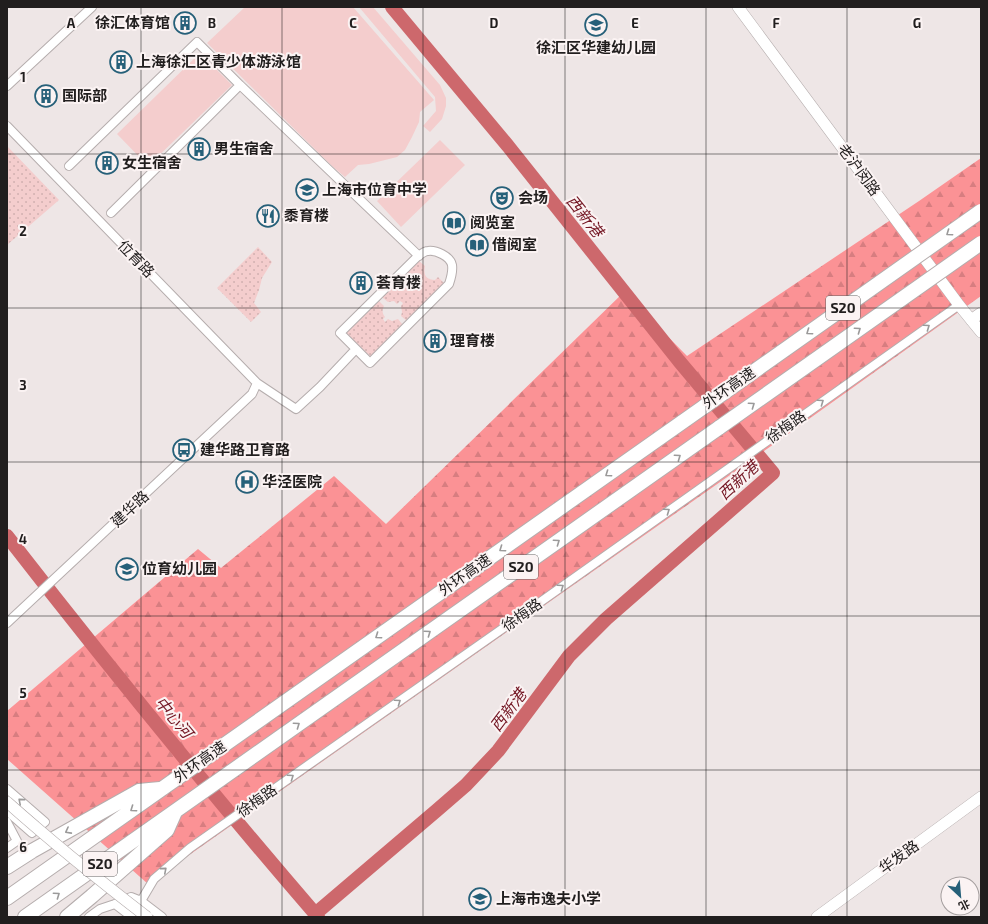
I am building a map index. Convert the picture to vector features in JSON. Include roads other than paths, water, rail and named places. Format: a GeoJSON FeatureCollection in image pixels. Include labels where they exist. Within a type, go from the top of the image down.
{"type":"FeatureCollection","features":[{"type":"Feature","properties":{"kind":"highway","name":"外环高速"},"geometry":{"type":"LineString","coordinates":[[7,898],[981,211]]}},
{"type":"Feature","properties":{"kind":"highway","name":"外环高速"},"geometry":{"type":"LineString","coordinates":[[25,917],[981,243]]}},
{"type":"Feature","properties":{"kind":"highway"},"geometry":{"type":"LineString","coordinates":[[7,866],[139,791],[161,789]]}},
{"type":"Feature","properties":{"kind":"highway"},"geometry":{"type":"LineString","coordinates":[[67,917],[167,830],[175,811]]}},
{"type":"Feature","properties":{"kind":"main road","name":"老沪闵路"},"geometry":{"type":"LineString","coordinates":[[738,7],[959,305],[981,332]]}},
{"type":"Feature","properties":{"kind":"main road"},"geometry":{"type":"LineString","coordinates":[[971,320],[981,313]]}},
{"type":"Feature","properties":{"kind":"main road","name":"华发路"},"geometry":{"type":"LineString","coordinates":[[817,917],[981,797]]}},
{"type":"Feature","properties":{"kind":"main road"},"geometry":{"type":"LineString","coordinates":[[7,802],[78,863],[147,917]]}},
{"type":"Feature","properties":{"kind":"street"},"geometry":{"type":"LineString","coordinates":[[7,86],[92,7]]}},
{"type":"Feature","properties":{"kind":"street"},"geometry":{"type":"LineString","coordinates":[[69,166],[197,42],[419,256]]}},
{"type":"Feature","properties":{"kind":"street"},"geometry":{"type":"LineString","coordinates":[[111,213],[204,122],[240,84]]}},
{"type":"Feature","properties":{"kind":"street","name":"位育路"},"geometry":{"type":"LineString","coordinates":[[7,126],[257,383],[296,409],[320,387],[356,349]]}},
{"type":"Feature","properties":{"kind":"street"},"geometry":{"type":"LineString","coordinates":[[427,251],[435,252],[449,259],[452,265],[452,274],[449,284],[370,363],[356,349],[340,333],[419,256],[427,251]]}},
{"type":"Feature","properties":{"kind":"street","name":"徐梅路"},"geometry":{"type":"LineString","coordinates":[[141,901],[154,879],[190,848],[959,305]]}},
{"type":"Feature","properties":{"kind":"street","name":"建华路"},"geometry":{"type":"LineString","coordinates":[[7,623],[252,394],[257,383]]}},
{"type":"Feature","properties":{"kind":"street"},"geometry":{"type":"LineString","coordinates":[[7,789],[45,822],[32,833],[7,812]]}},
{"type":"Feature","properties":{"kind":"street"},"geometry":{"type":"LineString","coordinates":[[7,822],[17,841],[7,848]]}},
{"type":"Feature","properties":{"kind":"street"},"geometry":{"type":"LineString","coordinates":[[89,917],[100,909],[131,897],[141,901],[162,917]]}},
{"type":"Feature","properties":{"kind":"street"},"geometry":{"type":"LineString","coordinates":[[115,904],[132,917]]}},
{"type":"Feature","properties":{"kind":"waterway","name":"西新港"},"geometry":{"type":"LineString","coordinates":[[315,914],[466,785],[498,751],[569,656],[606,619],[773,473],[679,361],[508,146],[392,7]]}},
{"type":"Feature","properties":{"kind":"waterway","name":"中心河"},"geometry":{"type":"LineString","coordinates":[[7,536],[160,729],[318,917]]}},
{"type":"Feature","properties":{"kind":"place","name":"徐汇体育馆"},"geometry":{"type":"Point","coordinates":[185,23]}},
{"type":"Feature","properties":{"kind":"place","name":"徐汇区华建幼儿园"},"geometry":{"type":"Point","coordinates":[596,25]}},
{"type":"Feature","properties":{"kind":"place","name":"上海徐汇区青少体游泳馆"},"geometry":{"type":"Point","coordinates":[121,62]}},
{"type":"Feature","properties":{"kind":"place","name":"国际部"},"geometry":{"type":"Point","coordinates":[46,96]}},
{"type":"Feature","properties":{"kind":"place","name":"男生宿舍"},"geometry":{"type":"Point","coordinates":[199,149]}},
{"type":"Feature","properties":{"kind":"place","name":"女生宿舍"},"geometry":{"type":"Point","coordinates":[107,163]}},
{"type":"Feature","properties":{"kind":"place","name":"上海市位育中学"},"geometry":{"type":"Point","coordinates":[307,190]}},
{"type":"Feature","properties":{"kind":"place","name":"会场"},"geometry":{"type":"Point","coordinates":[502,198]}},
{"type":"Feature","properties":{"kind":"place","name":"黍育楼"},"geometry":{"type":"Point","coordinates":[268,216]}},
{"type":"Feature","properties":{"kind":"place","name":"阅览室"},"geometry":{"type":"Point","coordinates":[454,223]}},
{"type":"Feature","properties":{"kind":"place","name":"借阅室"},"geometry":{"type":"Point","coordinates":[477,245]}},
{"type":"Feature","properties":{"kind":"place","name":"荟育楼"},"geometry":{"type":"Point","coordinates":[361,283]}},
{"type":"Feature","properties":{"kind":"place","name":"理育楼"},"geometry":{"type":"Point","coordinates":[435,341]}},
{"type":"Feature","properties":{"kind":"place","name":"建华路卫育路"},"geometry":{"type":"Point","coordinates":[184,450]}},
{"type":"Feature","properties":{"kind":"place","name":"华泾医院"},"geometry":{"type":"Point","coordinates":[247,482]}},
{"type":"Feature","properties":{"kind":"place","name":"位育幼儿园"},"geometry":{"type":"Point","coordinates":[127,569]}},
{"type":"Feature","properties":{"kind":"place","name":"上海市逸夫小学"},"geometry":{"type":"Point","coordinates":[480,899]}}]}
